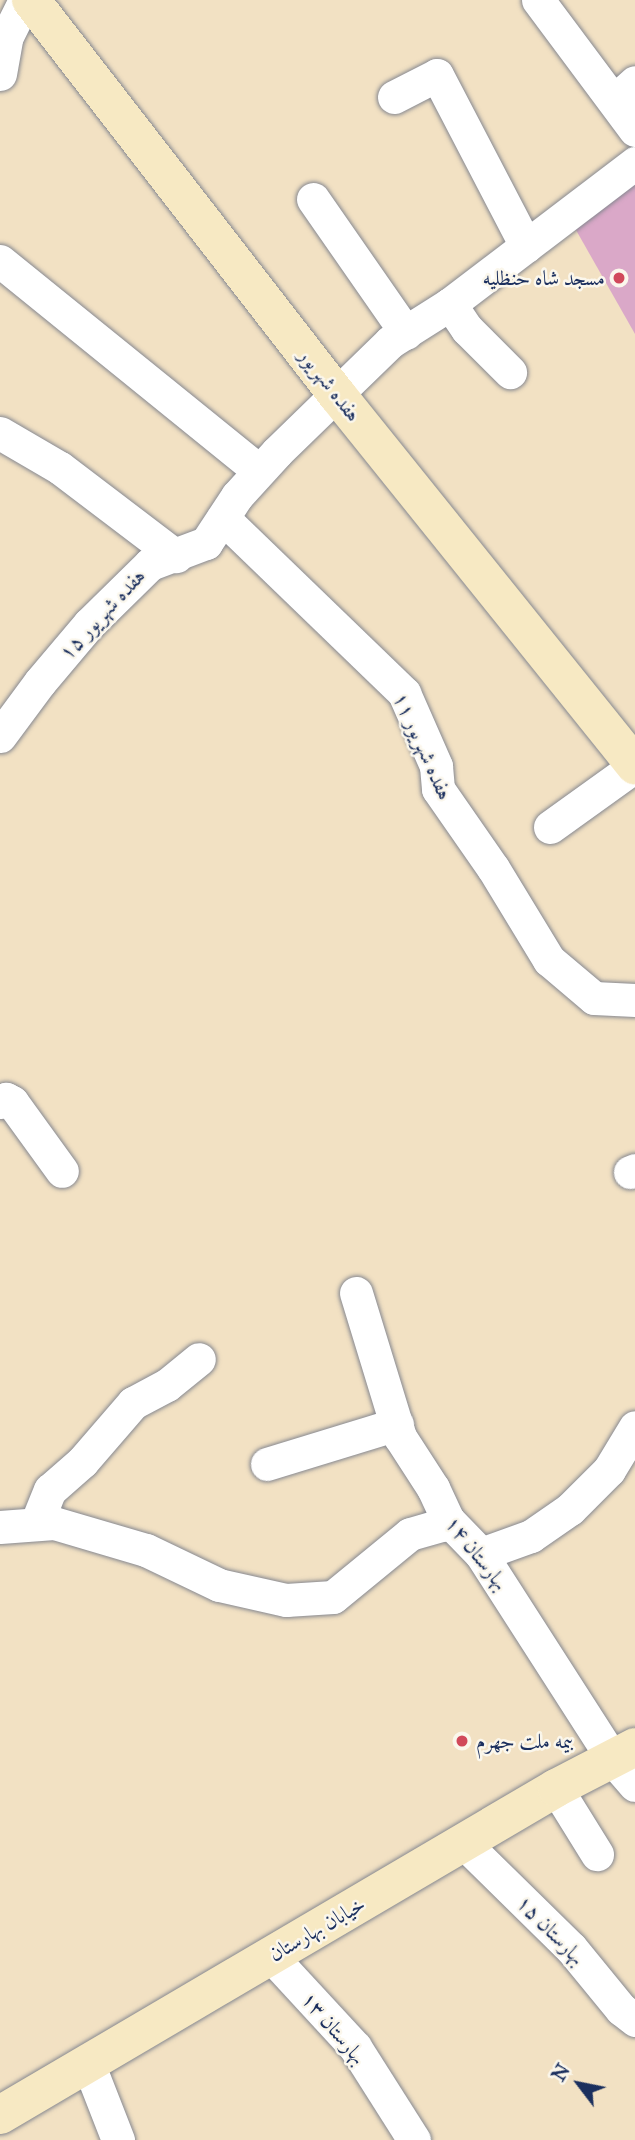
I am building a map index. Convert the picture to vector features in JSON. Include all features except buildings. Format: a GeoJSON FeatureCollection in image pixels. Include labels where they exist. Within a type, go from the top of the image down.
{"type":"FeatureCollection","features":[{"type":"Feature","properties":{"kind":"main road","name":"هفده شهریور"},"geometry":{"type":"LineString","coordinates":[[31,0],[338,396],[635,766]]}},
{"type":"Feature","properties":{"kind":"main road","name":"خیابان بهارستان"},"geometry":{"type":"LineString","coordinates":[[0,2115],[556,1788],[628,1764]]}},
{"type":"Feature","properties":{"kind":"street"},"geometry":{"type":"LineString","coordinates":[[0,18],[24,0]]}},
{"type":"Feature","properties":{"kind":"street"},"geometry":{"type":"LineString","coordinates":[[0,74],[7,36],[24,0]]}},
{"type":"Feature","properties":{"kind":"street"},"geometry":{"type":"LineString","coordinates":[[538,0],[624,92],[635,130]]}},
{"type":"Feature","properties":{"kind":"street"},"geometry":{"type":"LineString","coordinates":[[394,97],[437,75],[526,246]]}},
{"type":"Feature","properties":{"kind":"street","name":"هفده شهریور ۱۵"},"geometry":{"type":"LineString","coordinates":[[0,736],[40,681],[89,624],[150,564],[206,543],[259,471],[390,342],[450,304],[635,163]]}},
{"type":"Feature","properties":{"kind":"street"},"geometry":{"type":"LineString","coordinates":[[313,199],[406,333]]}},
{"type":"Feature","properties":{"kind":"street"},"geometry":{"type":"LineString","coordinates":[[0,261],[259,471]]}},
{"type":"Feature","properties":{"kind":"street"},"geometry":{"type":"LineString","coordinates":[[450,304],[467,329],[510,372]]}},
{"type":"Feature","properties":{"kind":"street"},"geometry":{"type":"LineString","coordinates":[[0,433],[60,468],[176,556]]}},
{"type":"Feature","properties":{"kind":"street","name":"هفده شهریور ۱۱"},"geometry":{"type":"LineString","coordinates":[[223,518],[404,693],[436,766],[438,789],[493,868],[549,960],[594,998],[635,1000]]}},
{"type":"Feature","properties":{"kind":"street"},"geometry":{"type":"LineString","coordinates":[[550,827],[635,766]]}},
{"type":"Feature","properties":{"kind":"street"},"geometry":{"type":"LineString","coordinates":[[0,1102],[6,1099],[12,1101],[62,1171]]}},
{"type":"Feature","properties":{"kind":"street","name":"بهارستان ۱۴"},"geometry":{"type":"LineString","coordinates":[[356,1293],[400,1437],[433,1488],[448,1520],[481,1553],[628,1764]]}},
{"type":"Feature","properties":{"kind":"street"},"geometry":{"type":"LineString","coordinates":[[36,1524],[50,1490],[82,1462],[133,1404],[167,1385],[200,1359]]}},
{"type":"Feature","properties":{"kind":"street"},"geometry":{"type":"LineString","coordinates":[[267,1464],[397,1424]]}},
{"type":"Feature","properties":{"kind":"street"},"geometry":{"type":"LineString","coordinates":[[481,1553],[531,1536],[570,1509],[609,1471],[635,1427]]}},
{"type":"Feature","properties":{"kind":"street"},"geometry":{"type":"LineString","coordinates":[[0,1527],[54,1523],[133,1546],[219,1586],[286,1600],[333,1597],[410,1534],[442,1525],[448,1520]]}},
{"type":"Feature","properties":{"kind":"street"},"geometry":{"type":"LineString","coordinates":[[556,1788],[597,1854]]}},
{"type":"Feature","properties":{"kind":"street","name":"بهارستان ۱۵"},"geometry":{"type":"LineString","coordinates":[[464,1843],[572,1948],[621,2009],[635,2020]]}},
{"type":"Feature","properties":{"kind":"street","name":"بهارستان ۱۳"},"geometry":{"type":"LineString","coordinates":[[271,1956],[355,2047],[414,2140]]}},
{"type":"Feature","properties":{"kind":"street"},"geometry":{"type":"LineString","coordinates":[[88,2063],[118,2140]]}},
{"type":"Feature","properties":{"kind":"place","name":"مسجد شاه حنظلیه"},"geometry":{"type":"Point","coordinates":[619,278]}},
{"type":"Feature","properties":{"kind":"place","name":"بیمه ملت جهرم"},"geometry":{"type":"Point","coordinates":[462,1741]}}]}
